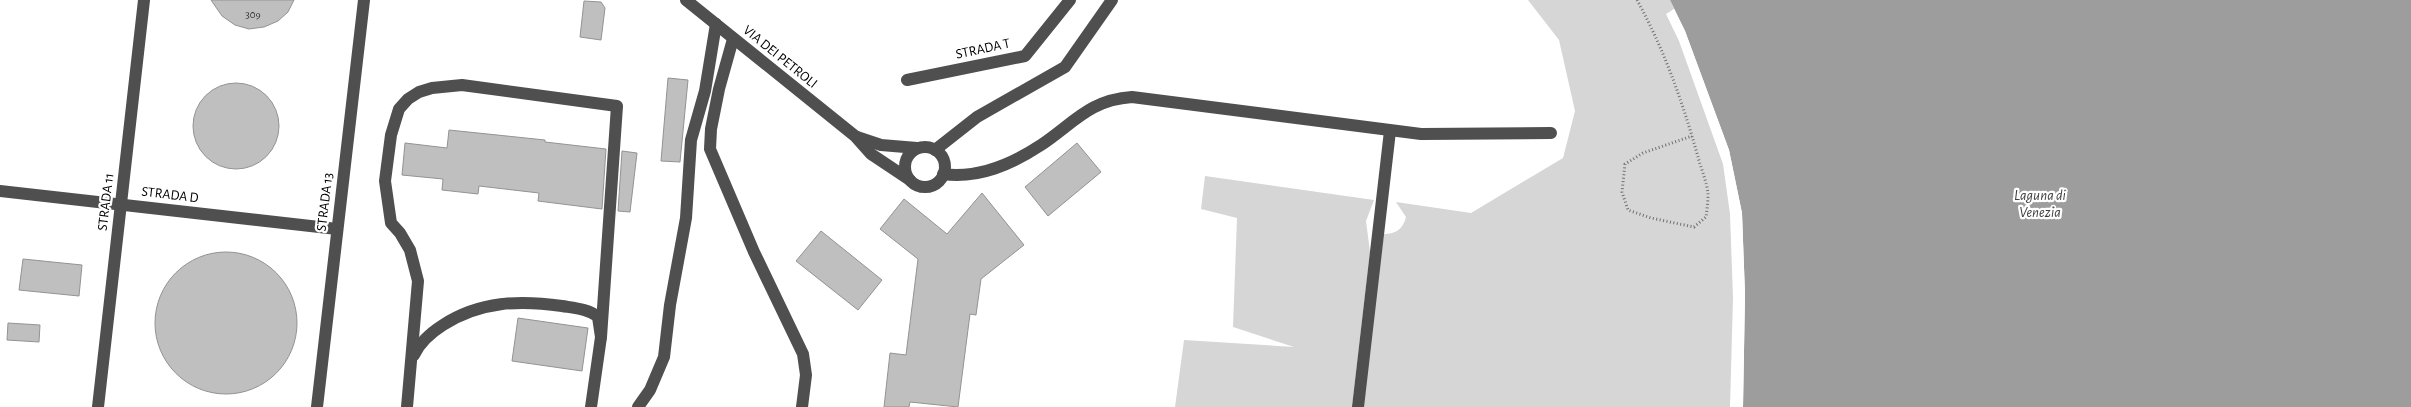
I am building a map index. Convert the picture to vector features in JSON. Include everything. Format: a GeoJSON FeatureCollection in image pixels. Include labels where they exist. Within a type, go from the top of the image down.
{"type":"FeatureCollection","features":[{"type":"Feature","properties":{"kind":"street","name":"STRADA 11"},"geometry":{"type":"LineString","coordinates":[[98,407],[144,0]]}},
{"type":"Feature","properties":{"kind":"street","name":"STRADA 13"},"geometry":{"type":"LineString","coordinates":[[317,407],[364,0]]}},
{"type":"Feature","properties":{"kind":"street","name":"VIA DEI PETROLI"},"geometry":{"type":"LineString","coordinates":[[686,0],[855,136],[870,154],[910,180]]}},
{"type":"Feature","properties":{"kind":"street","name":"STRADA T"},"geometry":{"type":"LineString","coordinates":[[907,80],[1025,56],[1070,0]]}},
{"type":"Feature","properties":{"kind":"street"},"geometry":{"type":"LineString","coordinates":[[935,150],[977,117],[1065,67],[1112,0]]}},
{"type":"Feature","properties":{"kind":"street"},"geometry":{"type":"LineString","coordinates":[[638,407],[650,390],[664,357],[670,305],[686,218],[691,140],[705,91],[716,24]]}},
{"type":"Feature","properties":{"kind":"street"},"geometry":{"type":"LineString","coordinates":[[733,39],[719,89],[711,129],[710,149],[754,252],[803,354],[806,375],[802,407]]}},
{"type":"Feature","properties":{"kind":"street"},"geometry":{"type":"LineString","coordinates":[[407,407],[413,356],[418,281],[410,250],[400,233],[391,223],[385,181],[391,135],[399,109],[408,99],[432,88],[475,86],[617,106],[601,337],[592,407]]}},
{"type":"Feature","properties":{"kind":"street"},"geometry":{"type":"LineString","coordinates":[[944,174],[964,176],[995,169],[1042,144],[1088,108],[1111,99],[1122,98],[1143,97],[1421,134],[1551,133]]}},
{"type":"Feature","properties":{"kind":"street"},"geometry":{"type":"LineString","coordinates":[[1358,407],[1390,131]]}},
{"type":"Feature","properties":{"kind":"street","name":"VIA DEI PETROLI"},"geometry":{"type":"LineString","coordinates":[[855,136],[881,145],[917,148]]}},
{"type":"Feature","properties":{"kind":"street"},"geometry":{"type":"LineString","coordinates":[[923,147],[935,150],[944,160],[944,174],[935,184],[928,186],[915,184],[910,180],[905,169],[907,156],[917,148],[923,147]]}},
{"type":"Feature","properties":{"kind":"street","name":"STRADA D"},"geometry":{"type":"LineString","coordinates":[[0,190],[337,229]]}},
{"type":"Feature","properties":{"kind":"street"},"geometry":{"type":"LineString","coordinates":[[413,356],[431,334],[458,316],[484,306],[503,303],[554,305],[594,313],[598,317],[601,337]]}},
{"type":"Feature","properties":{"kind":"path"},"geometry":{"type":"LineString","coordinates":[[1637,0],[1654,31],[1686,114],[1708,193],[1706,217],[1694,227],[1651,218],[1628,210],[1622,192],[1625,164],[1643,153],[1692,136]]}},
{"type":"Feature","properties":{"kind":"shaded area"},"geometry":{"type":"Polygon","coordinates":[[[1528,0],[1670,0],[1674,9],[1666,14],[1679,41],[1723,164],[1730,214],[1733,298],[1730,407],[1362,407],[1384,234],[1398,230],[1403,225],[1406,217],[1396,202],[1471,213],[1563,158],[1575,111],[1559,40],[1528,0]]]}},
{"type":"Feature","properties":{"kind":"shaded area"},"geometry":{"type":"Polygon","coordinates":[[[1205,176],[1374,200],[1366,221],[1370,252],[1352,407],[1175,407],[1184,340],[1294,347],[1233,327],[1237,218],[1201,209],[1205,176]]]}},
{"type":"Feature","properties":{"kind":"water","name":"Laguna di Venezia"},"geometry":{"type":"Polygon","coordinates":[[[1670,0],[2411,0],[2411,407],[1743,407],[1745,294],[1742,213],[1729,150],[1685,31],[1670,0]]]}},
{"type":"Feature","properties":{"kind":"pier"},"geometry":{"type":"Polygon","coordinates":[[[1674,9],[1685,31],[1729,150],[1742,213],[1745,294],[1743,407],[1741,407],[1742,294],[1740,214],[1727,150],[1683,32],[1672,10],[1674,9]]]}},
{"type":"Feature","properties":{"kind":"building"},"geometry":{"type":"Polygon","coordinates":[[[211,0],[294,0],[288,12],[278,21],[264,27],[249,29],[235,25],[222,16],[211,0]]]}},
{"type":"Feature","properties":{"kind":"building"},"geometry":{"type":"Polygon","coordinates":[[[584,1],[601,2],[605,8],[601,40],[580,37],[584,1]]]}},
{"type":"Feature","properties":{"kind":"building"},"geometry":{"type":"Polygon","coordinates":[[[668,78],[688,80],[680,162],[661,161],[668,78]]]}},
{"type":"Feature","properties":{"kind":"building"},"geometry":{"type":"Polygon","coordinates":[[[236,83],[253,86],[267,95],[276,109],[279,126],[276,143],[267,157],[253,166],[236,169],[219,166],[205,157],[196,143],[193,126],[196,109],[205,95],[219,86],[236,83]]]}},
{"type":"Feature","properties":{"kind":"building"},"geometry":{"type":"Polygon","coordinates":[[[449,130],[545,140],[545,142],[606,149],[602,209],[538,201],[539,193],[479,186],[478,194],[442,190],[443,179],[402,175],[405,143],[447,148],[449,130]]]}},
{"type":"Feature","properties":{"kind":"building"},"geometry":{"type":"Polygon","coordinates":[[[1077,143],[1101,172],[1048,216],[1025,187],[1077,143]]]}},
{"type":"Feature","properties":{"kind":"building"},"geometry":{"type":"Polygon","coordinates":[[[622,151],[637,153],[630,212],[618,211],[622,151]]]}},
{"type":"Feature","properties":{"kind":"building"},"geometry":{"type":"Polygon","coordinates":[[[982,193],[1024,245],[981,279],[976,315],[970,314],[958,407],[910,402],[909,407],[884,407],[890,353],[906,355],[918,259],[880,229],[904,199],[947,234],[982,193]]]}},
{"type":"Feature","properties":{"kind":"building"},"geometry":{"type":"Polygon","coordinates":[[[821,231],[882,280],[858,310],[796,261],[821,231]]]}},
{"type":"Feature","properties":{"kind":"building"},"geometry":{"type":"Polygon","coordinates":[[[226,252],[240,253],[253,257],[266,264],[276,273],[285,283],[292,296],[296,309],[296,337],[292,350],[285,363],[276,373],[266,382],[253,389],[240,393],[226,394],[212,393],[199,389],[186,382],[176,373],[167,363],[160,350],[156,337],[155,323],[156,309],[160,296],[167,283],[176,273],[186,264],[199,257],[212,253],[226,252]]]}},
{"type":"Feature","properties":{"kind":"building"},"geometry":{"type":"Polygon","coordinates":[[[23,259],[82,265],[79,296],[19,290],[23,259]]]}},
{"type":"Feature","properties":{"kind":"building"},"geometry":{"type":"Polygon","coordinates":[[[518,318],[588,328],[582,371],[512,361],[518,318]]]}},
{"type":"Feature","properties":{"kind":"building"},"geometry":{"type":"Polygon","coordinates":[[[8,323],[40,325],[39,342],[7,340],[8,323]]]}}]}
